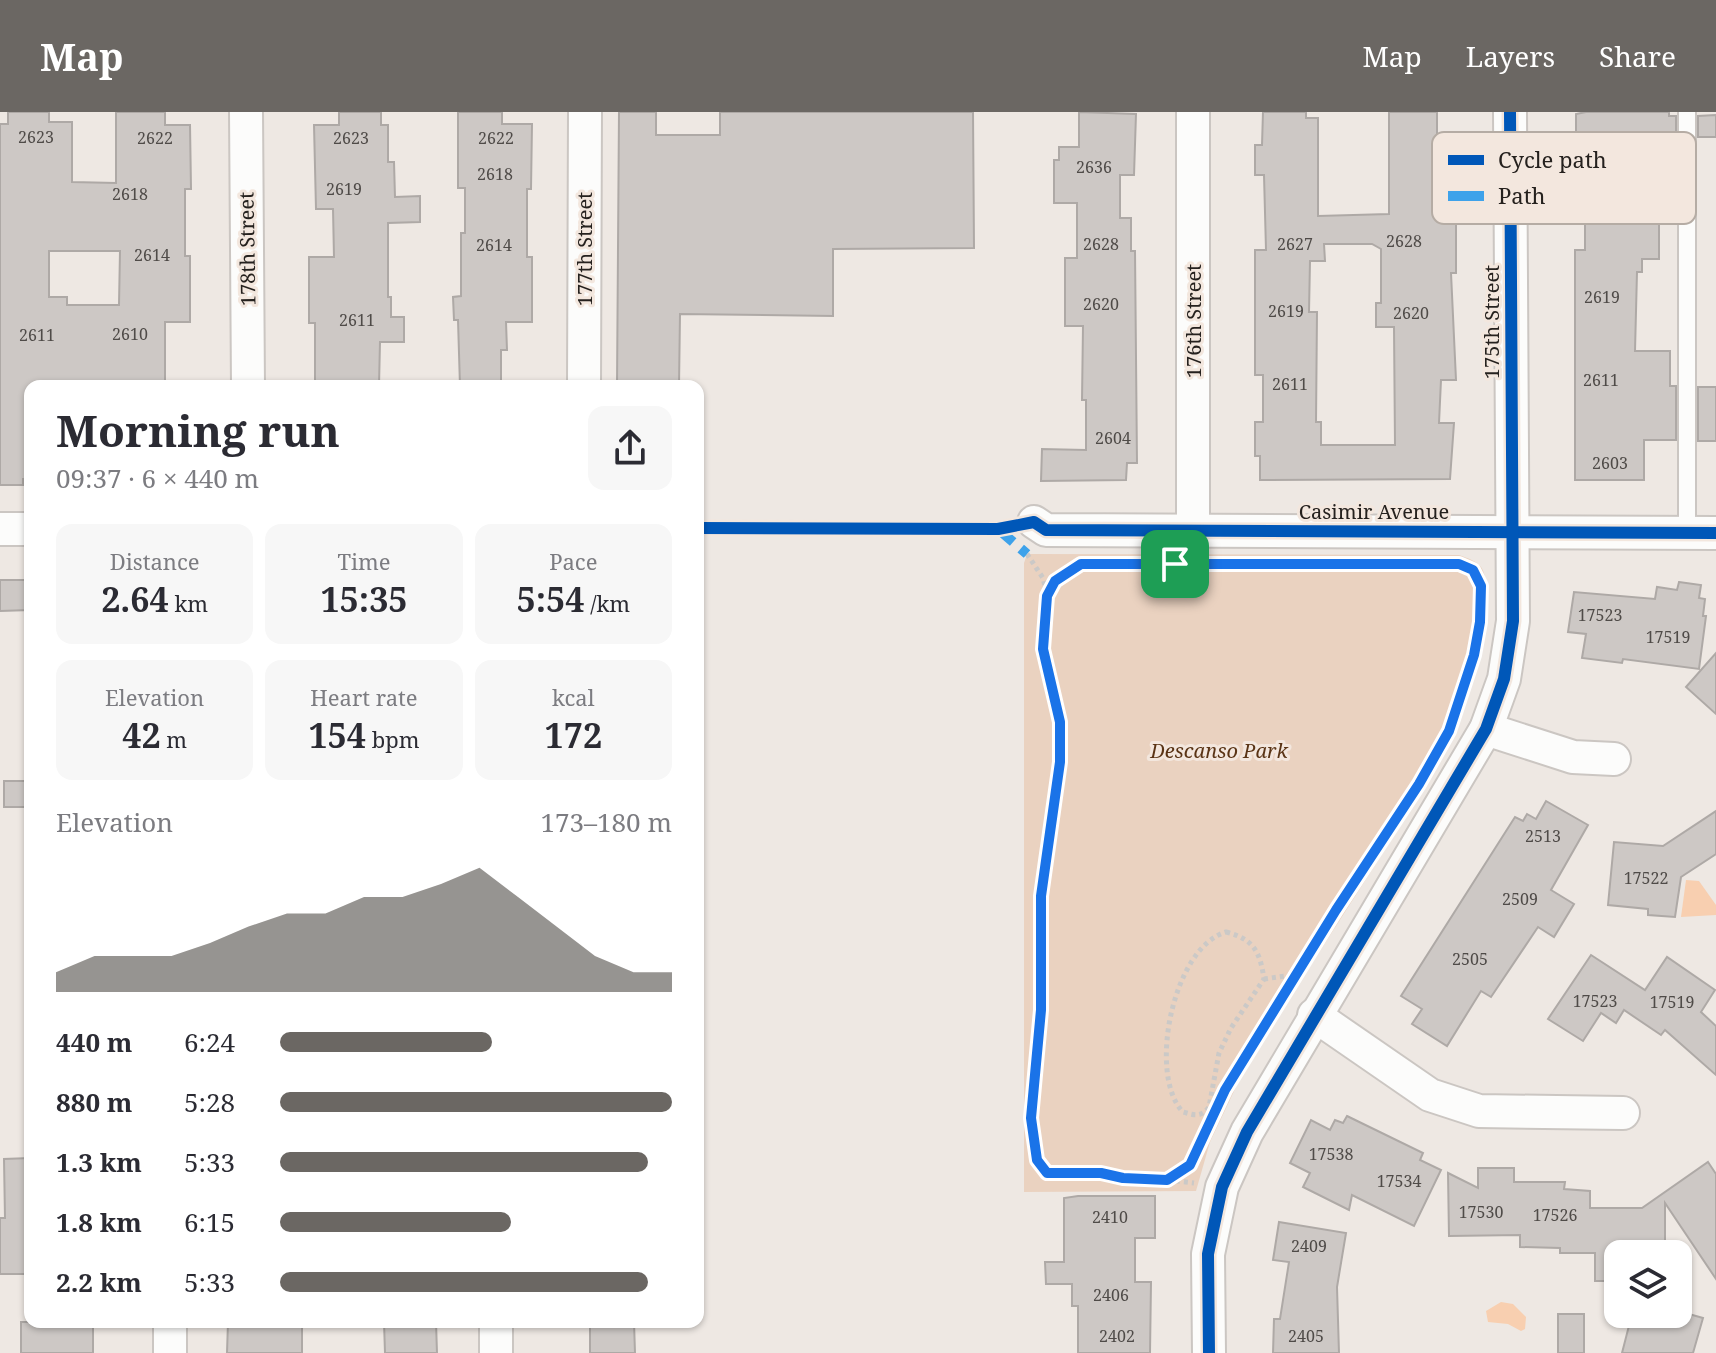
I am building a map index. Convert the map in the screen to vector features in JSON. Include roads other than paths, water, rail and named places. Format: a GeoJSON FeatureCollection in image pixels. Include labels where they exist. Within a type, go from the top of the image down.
{"type":"FeatureCollection","features":[{"type":"Feature","properties":{"kind":"street","name":"178th Street"},"geometry":{"type":"LineString","coordinates":[[246,112],[248,380]]}},
{"type":"Feature","properties":{"kind":"street","name":"177th Street"},"geometry":{"type":"LineString","coordinates":[[584,380],[585,112]]}},
{"type":"Feature","properties":{"kind":"street","name":"176th Street"},"geometry":{"type":"LineString","coordinates":[[1193,112],[1193,531]]}},
{"type":"Feature","properties":{"kind":"street","name":"175th Street"},"geometry":{"type":"LineString","coordinates":[[1510,112],[1510,132]]}},
{"type":"Feature","properties":{"kind":"street","name":"175th Street"},"geometry":{"type":"LineString","coordinates":[[1209,1353],[1208,1254],[1222,1187],[1247,1132],[1314,1015],[1486,729],[1504,679],[1513,621],[1511,224]]}},
{"type":"Feature","properties":{"kind":"street","name":"Casimir Avenue"},"geometry":{"type":"LineString","coordinates":[[1034,522],[1046,530],[1702,533]]}},
{"type":"Feature","properties":{"kind":"street"},"geometry":{"type":"LineString","coordinates":[[0,529],[24,529]]}},
{"type":"Feature","properties":{"kind":"street"},"geometry":{"type":"LineString","coordinates":[[1486,729],[1573,757],[1614,759]]}},
{"type":"Feature","properties":{"kind":"street"},"geometry":{"type":"LineString","coordinates":[[1314,1015],[1430,1095],[1479,1111],[1623,1113]]}},
{"type":"Feature","properties":{"kind":"street"},"geometry":{"type":"LineString","coordinates":[[170,1328],[170,1353]]}},
{"type":"Feature","properties":{"kind":"street"},"geometry":{"type":"LineString","coordinates":[[496,1328],[496,1353]]}},
{"type":"Feature","properties":{"kind":"lane"},"geometry":{"type":"LineString","coordinates":[[1687,112],[1688,132]]}},
{"type":"Feature","properties":{"kind":"lane"},"geometry":{"type":"LineString","coordinates":[[1691,224],[1702,533]]}},
{"type":"Feature","properties":{"kind":"park label","name":"Descanso Park"},"geometry":{"type":"Point","coordinates":[1219,750]}}]}
